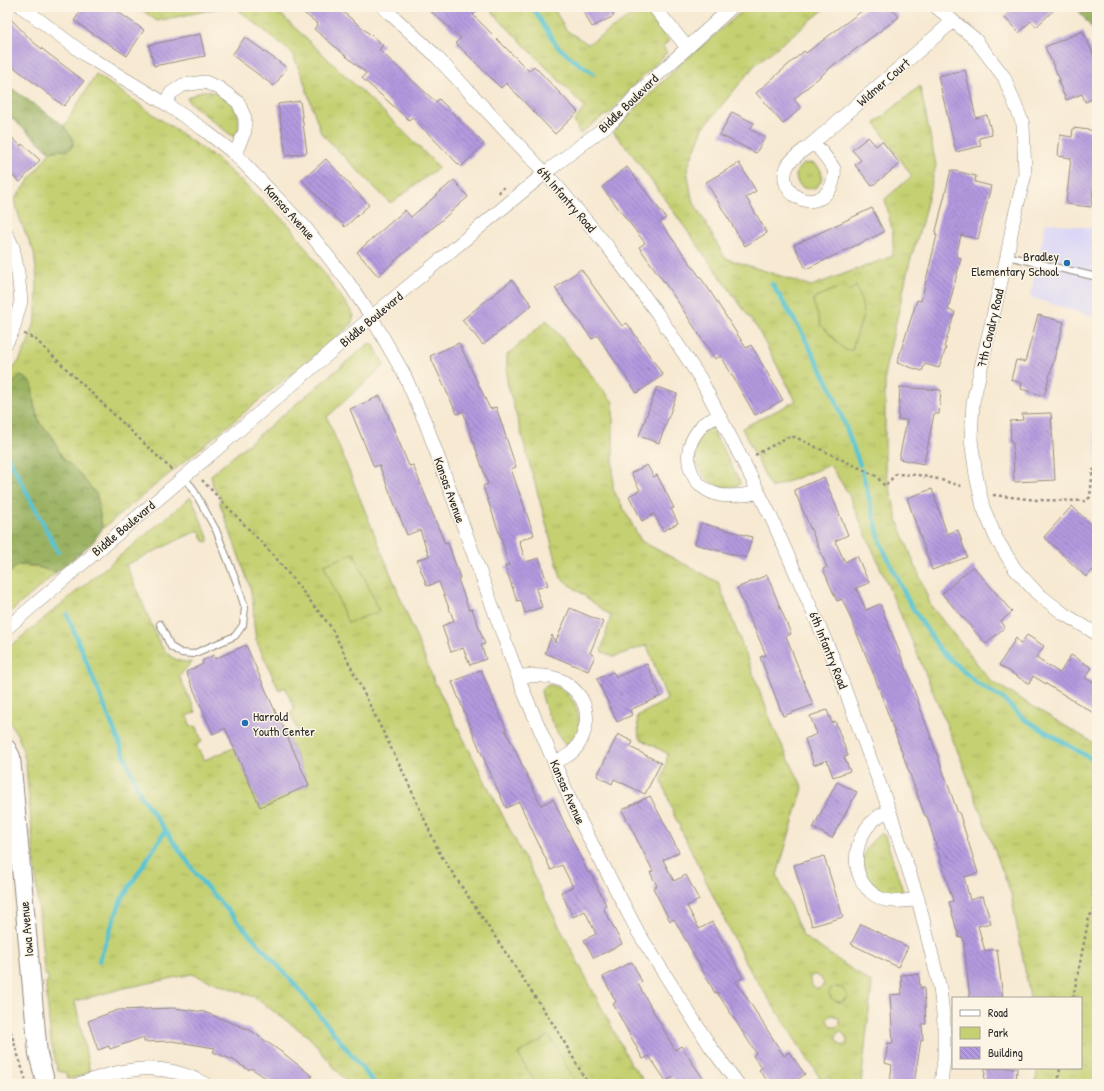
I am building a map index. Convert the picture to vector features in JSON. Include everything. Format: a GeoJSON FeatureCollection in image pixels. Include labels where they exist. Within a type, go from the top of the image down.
{"type":"FeatureCollection","features":[{"type":"Feature","properties":{"kind":"street","name":"Kansas Avenue"},"geometry":{"type":"LineString","coordinates":[[22,7],[87,56],[166,104],[235,154],[305,227],[348,282],[372,318],[404,374],[426,424],[518,676],[576,814],[638,932],[710,1046],[738,1084]]}},
{"type":"Feature","properties":{"kind":"street","name":"6th Infantry Road"},"geometry":{"type":"LineString","coordinates":[[383,7],[434,54],[558,187],[608,247],[657,313],[700,378],[771,517],[834,660],[890,812],[918,899],[940,988],[944,1023],[944,1059],[941,1084]]}},
{"type":"Feature","properties":{"kind":"street"},"geometry":{"type":"LineString","coordinates":[[654,7],[688,47]]}},
{"type":"Feature","properties":{"kind":"street","name":"Biddle Boulevard"},"geometry":{"type":"LineString","coordinates":[[7,628],[186,475],[545,173],[614,120],[640,90],[732,7]]}},
{"type":"Feature","properties":{"kind":"street","name":"7th Cavalry Road"},"geometry":{"type":"LineString","coordinates":[[936,7],[975,39],[1004,77],[1023,124],[1025,174],[973,402],[971,440],[976,475],[983,507],[996,538],[1015,569],[1037,593],[1064,614],[1097,634]]}},
{"type":"Feature","properties":{"kind":"street","name":"Widmer Court"},"geometry":{"type":"LineString","coordinates":[[814,142],[834,169],[833,182],[828,193],[817,201],[805,201],[793,195],[786,186],[784,174],[787,165],[953,21]]}},
{"type":"Feature","properties":{"kind":"street"},"geometry":{"type":"LineString","coordinates":[[166,104],[171,93],[183,85],[205,82],[220,88],[238,102],[245,118],[245,131],[235,154]]}},
{"type":"Feature","properties":{"kind":"street"},"geometry":{"type":"LineString","coordinates":[[7,235],[13,247],[21,301],[10,336]]}},
{"type":"Feature","properties":{"kind":"street"},"geometry":{"type":"LineString","coordinates":[[719,416],[703,424],[691,440],[687,459],[692,476],[705,489],[719,495],[749,495],[759,492]]}},
{"type":"Feature","properties":{"kind":"street"},"geometry":{"type":"LineString","coordinates":[[518,676],[545,676],[565,682],[576,691],[584,704],[586,719],[584,735],[578,746],[566,757],[554,761]]}},
{"type":"Feature","properties":{"kind":"street","name":"Iowa Avenue"},"geometry":{"type":"LineString","coordinates":[[7,750],[11,757],[13,845],[38,1054],[46,1084]]}},
{"type":"Feature","properties":{"kind":"street"},"geometry":{"type":"LineString","coordinates":[[890,812],[880,816],[870,825],[860,838],[856,856],[858,872],[864,885],[876,897],[890,901],[918,899]]}},
{"type":"Feature","properties":{"kind":"street"},"geometry":{"type":"LineString","coordinates":[[79,1084],[110,1073],[136,1069],[165,1069],[195,1078],[205,1084]]}},
{"type":"Feature","properties":{"kind":"lane"},"geometry":{"type":"LineString","coordinates":[[1007,256],[1097,277]]}},
{"type":"Feature","properties":{"kind":"lane"},"geometry":{"type":"LineString","coordinates":[[160,624],[171,647],[181,653],[193,654],[235,636],[243,625],[245,608],[238,586],[216,530],[186,475]]}},
{"type":"Feature","properties":{"kind":"path"},"geometry":{"type":"LineString","coordinates":[[10,336],[34,338],[174,472],[201,479],[276,558],[331,627],[405,776],[440,854],[559,1033],[588,1084]]}},
{"type":"Feature","properties":{"kind":"path"},"geometry":{"type":"LineString","coordinates":[[747,469],[752,457],[788,437],[795,437],[876,476],[885,486],[896,474],[918,475],[965,487]]}},
{"type":"Feature","properties":{"kind":"path"},"geometry":{"type":"LineString","coordinates":[[998,496],[1037,500],[1086,501],[1090,497],[1093,470],[1097,470]]}},
{"type":"Feature","properties":{"kind":"path"},"geometry":{"type":"LineString","coordinates":[[1073,997],[1089,917],[1097,906]]}},
{"type":"Feature","properties":{"kind":"path"},"geometry":{"type":"LineString","coordinates":[[7,1020],[27,1084]]}},
{"type":"Feature","properties":{"kind":"path"},"geometry":{"type":"LineString","coordinates":[[1058,1084],[1060,1069]]}},
{"type":"Feature","properties":{"kind":"shaded area","name":"Bradley Elementary School"},"geometry":{"type":"Polygon","coordinates":[[[1046,222],[1097,229],[1097,318],[1030,297],[1046,222]]]}},
{"type":"Feature","properties":{"kind":"shaded area"},"geometry":{"type":"Polygon","coordinates":[[[1097,345],[1097,463],[1096,463],[1092,409],[1097,345]]]}},
{"type":"Feature","properties":{"kind":"green space"},"geometry":{"type":"Polygon","coordinates":[[[138,7],[225,7],[157,21],[138,7]]]}},
{"type":"Feature","properties":{"kind":"green space"},"geometry":{"type":"Polygon","coordinates":[[[235,7],[273,7],[392,120],[439,167],[393,202],[389,202],[321,133],[302,76],[292,53],[235,7]]]}},
{"type":"Feature","properties":{"kind":"green space"},"geometry":{"type":"Polygon","coordinates":[[[487,7],[553,7],[566,30],[588,44],[643,8],[669,41],[663,46],[667,53],[634,85],[608,115],[603,116],[580,134],[574,121],[585,107],[487,7]]]}},
{"type":"Feature","properties":{"kind":"green space"},"geometry":{"type":"Polygon","coordinates":[[[747,7],[827,7],[755,65],[703,128],[687,169],[692,199],[725,258],[811,286],[893,256],[893,234],[885,199],[912,176],[875,123],[920,86],[936,165],[921,226],[909,265],[885,371],[885,467],[898,522],[931,606],[991,681],[1097,745],[1097,1084],[1035,1084],[1038,1069],[1082,1069],[1082,997],[1030,997],[1011,894],[962,762],[848,493],[830,465],[771,488],[742,428],[796,401],[757,328],[632,154],[613,132],[677,67],[747,7]],[[840,287],[852,350],[856,287],[849,291],[840,287]]]}},
{"type":"Feature","properties":{"kind":"green space"},"geometry":{"type":"Polygon","coordinates":[[[1076,7],[1097,7],[1097,35],[1076,7]]]}},
{"type":"Feature","properties":{"kind":"green space"},"geometry":{"type":"Polygon","coordinates":[[[96,74],[217,159],[291,227],[354,315],[351,325],[102,529],[97,495],[76,470],[62,457],[50,433],[40,424],[34,405],[31,383],[20,375],[7,390],[7,377],[19,361],[28,342],[36,319],[37,280],[34,252],[22,225],[14,200],[50,152],[60,150],[66,151],[73,141],[64,126],[96,74]]]}},
{"type":"Feature","properties":{"kind":"green space"},"geometry":{"type":"Polygon","coordinates":[[[7,85],[64,126],[74,141],[72,147],[67,151],[60,150],[50,152],[7,114],[7,85]]]}},
{"type":"Feature","properties":{"kind":"green space"},"geometry":{"type":"Polygon","coordinates":[[[201,91],[210,91],[218,94],[232,105],[239,120],[239,128],[235,137],[189,102],[187,98],[201,91]]]}},
{"type":"Feature","properties":{"kind":"green space"},"geometry":{"type":"Polygon","coordinates":[[[809,163],[818,167],[822,176],[818,185],[809,189],[800,185],[796,176],[800,167],[809,163]]]}},
{"type":"Feature","properties":{"kind":"green space"},"geometry":{"type":"Polygon","coordinates":[[[856,286],[862,305],[862,319],[852,350],[845,350],[821,325],[813,301],[816,297],[840,287],[849,291],[856,286]]]}},
{"type":"Feature","properties":{"kind":"green space"},"geometry":{"type":"Polygon","coordinates":[[[547,320],[613,402],[613,489],[641,541],[718,582],[775,731],[803,788],[777,875],[803,936],[872,983],[861,1084],[834,1084],[829,1077],[822,1081],[746,964],[674,815],[662,781],[668,754],[639,738],[637,716],[667,700],[647,645],[613,657],[601,651],[611,616],[561,578],[507,382],[507,355],[547,320]],[[816,975],[810,977],[811,983],[815,988],[820,988],[824,983],[820,977],[816,975]],[[837,987],[838,1002],[845,1000],[845,992],[837,987]],[[831,1015],[827,1019],[831,1026],[836,1027],[840,1024],[838,1017],[831,1015]],[[838,1032],[836,1037],[838,1042],[844,1046],[847,1042],[846,1037],[841,1032],[838,1032]]]}},
{"type":"Feature","properties":{"kind":"green space"},"geometry":{"type":"Polygon","coordinates":[[[370,343],[373,344],[384,365],[327,417],[434,681],[631,1064],[647,1084],[348,1084],[309,1037],[254,997],[192,974],[125,988],[75,1001],[90,1072],[68,1079],[65,1072],[58,1071],[51,1043],[46,989],[48,975],[45,975],[44,970],[26,764],[18,736],[7,718],[7,649],[191,497],[208,537],[208,541],[204,541],[199,530],[126,565],[160,644],[173,658],[181,661],[192,662],[179,676],[196,712],[187,716],[191,727],[197,727],[202,742],[196,745],[204,760],[234,748],[260,807],[309,785],[286,733],[290,731],[291,734],[298,731],[290,713],[295,710],[285,687],[279,690],[256,640],[253,602],[250,587],[220,504],[220,497],[213,487],[211,475],[370,343]]]}},
{"type":"Feature","properties":{"kind":"green space"},"geometry":{"type":"Polygon","coordinates":[[[20,375],[32,383],[34,405],[40,424],[50,433],[62,457],[76,470],[97,495],[102,529],[93,542],[56,573],[35,566],[18,565],[7,576],[7,390],[20,375]]]}},
{"type":"Feature","properties":{"kind":"green space"},"geometry":{"type":"Polygon","coordinates":[[[708,428],[710,428],[714,433],[740,484],[731,487],[719,486],[706,478],[701,471],[695,455],[695,447],[697,439],[708,428]]]}},
{"type":"Feature","properties":{"kind":"green space"},"geometry":{"type":"Polygon","coordinates":[[[354,553],[379,611],[348,623],[324,565],[354,553]]]}},
{"type":"Feature","properties":{"kind":"green space"},"geometry":{"type":"Polygon","coordinates":[[[18,565],[35,566],[56,573],[7,615],[7,576],[18,565]]]}},
{"type":"Feature","properties":{"kind":"green space"},"geometry":{"type":"Polygon","coordinates":[[[551,685],[560,688],[567,694],[577,709],[579,727],[576,736],[571,743],[565,745],[550,718],[542,697],[541,690],[546,686],[551,685]]]}},
{"type":"Feature","properties":{"kind":"green space"},"geometry":{"type":"Polygon","coordinates":[[[882,833],[885,836],[903,892],[896,894],[882,890],[870,881],[866,874],[863,860],[867,848],[875,838],[882,833]]]}},
{"type":"Feature","properties":{"kind":"green space"},"geometry":{"type":"Polygon","coordinates":[[[831,988],[842,988],[848,995],[842,1002],[833,1000],[829,994],[831,988]]]}},
{"type":"Feature","properties":{"kind":"green space"},"geometry":{"type":"Polygon","coordinates":[[[549,1036],[577,1084],[536,1084],[518,1054],[549,1036]]]}},
{"type":"Feature","properties":{"kind":"building"},"geometry":{"type":"Polygon","coordinates":[[[83,7],[111,7],[144,30],[127,56],[74,21],[83,7]]]}},
{"type":"Feature","properties":{"kind":"building"},"geometry":{"type":"Polygon","coordinates":[[[296,7],[337,7],[383,45],[379,50],[436,102],[439,99],[484,144],[461,167],[412,117],[409,120],[362,78],[366,73],[314,29],[318,24],[296,7]]]}},
{"type":"Feature","properties":{"kind":"building"},"geometry":{"type":"Polygon","coordinates":[[[426,7],[481,7],[473,15],[529,71],[534,66],[578,112],[555,134],[506,83],[501,88],[456,43],[461,38],[426,7]]]}},
{"type":"Feature","properties":{"kind":"building"},"geometry":{"type":"Polygon","coordinates":[[[581,7],[610,7],[614,16],[592,27],[581,7]]]}},
{"type":"Feature","properties":{"kind":"building"},"geometry":{"type":"Polygon","coordinates":[[[867,7],[891,7],[899,17],[837,62],[794,99],[801,108],[783,124],[756,93],[804,51],[806,53],[867,7]]]}},
{"type":"Feature","properties":{"kind":"building"},"geometry":{"type":"Polygon","coordinates":[[[1015,7],[1057,7],[1036,27],[1031,21],[1019,33],[1004,17],[1015,7]]]}},
{"type":"Feature","properties":{"kind":"building"},"geometry":{"type":"Polygon","coordinates":[[[7,15],[33,42],[84,81],[64,106],[7,62],[7,15]]]}},
{"type":"Feature","properties":{"kind":"building"},"geometry":{"type":"Polygon","coordinates":[[[1083,31],[1097,63],[1097,97],[1085,102],[1082,94],[1066,100],[1058,81],[1060,80],[1045,47],[1083,31]]]}},
{"type":"Feature","properties":{"kind":"building"},"geometry":{"type":"Polygon","coordinates":[[[200,34],[205,56],[154,66],[149,45],[200,34]]]}},
{"type":"Feature","properties":{"kind":"building"},"geometry":{"type":"Polygon","coordinates":[[[245,37],[287,68],[274,86],[232,55],[245,37]]]}},
{"type":"Feature","properties":{"kind":"building"},"geometry":{"type":"Polygon","coordinates":[[[965,70],[976,118],[987,115],[992,135],[979,138],[981,146],[956,152],[938,76],[965,70]]]}},
{"type":"Feature","properties":{"kind":"building"},"geometry":{"type":"Polygon","coordinates":[[[300,101],[307,153],[286,156],[278,104],[300,101]]]}},
{"type":"Feature","properties":{"kind":"building"},"geometry":{"type":"Polygon","coordinates":[[[732,112],[754,123],[750,129],[765,137],[756,153],[720,135],[732,112]]]}},
{"type":"Feature","properties":{"kind":"building"},"geometry":{"type":"Polygon","coordinates":[[[1073,128],[1097,131],[1097,167],[1091,207],[1066,204],[1071,158],[1058,156],[1060,135],[1072,137],[1073,128]]]}},
{"type":"Feature","properties":{"kind":"building"},"geometry":{"type":"Polygon","coordinates":[[[7,133],[40,160],[20,182],[7,171],[7,133]]]}},
{"type":"Feature","properties":{"kind":"building"},"geometry":{"type":"Polygon","coordinates":[[[868,137],[876,146],[882,141],[900,164],[872,186],[855,165],[861,160],[852,150],[868,137]]]}},
{"type":"Feature","properties":{"kind":"building"},"geometry":{"type":"Polygon","coordinates":[[[326,159],[369,205],[345,227],[302,180],[326,159]]]}},
{"type":"Feature","properties":{"kind":"building"},"geometry":{"type":"Polygon","coordinates":[[[739,163],[756,191],[746,197],[767,233],[745,246],[706,182],[739,163]]]}},
{"type":"Feature","properties":{"kind":"building"},"geometry":{"type":"Polygon","coordinates":[[[627,167],[666,218],[660,222],[708,288],[746,348],[751,345],[783,400],[755,415],[721,356],[715,359],[676,299],[639,247],[645,243],[602,187],[627,167]]]}},
{"type":"Feature","properties":{"kind":"building"},"geometry":{"type":"Polygon","coordinates":[[[951,170],[976,176],[975,182],[991,186],[978,239],[961,235],[956,256],[961,258],[948,310],[955,312],[944,347],[946,348],[939,368],[925,364],[922,371],[897,363],[917,300],[921,301],[951,170]]]}},
{"type":"Feature","properties":{"kind":"building"},"geometry":{"type":"Polygon","coordinates":[[[454,180],[468,197],[378,276],[357,252],[405,210],[411,217],[454,180]]]}},
{"type":"Feature","properties":{"kind":"building"},"geometry":{"type":"Polygon","coordinates":[[[872,208],[884,232],[806,269],[794,245],[872,208]]]}},
{"type":"Feature","properties":{"kind":"building"},"geometry":{"type":"Polygon","coordinates":[[[581,269],[622,326],[627,323],[663,375],[637,393],[597,335],[592,339],[555,288],[581,269]]]}},
{"type":"Feature","properties":{"kind":"building"},"geometry":{"type":"Polygon","coordinates":[[[512,280],[532,305],[483,345],[462,320],[512,280]]]}},
{"type":"Feature","properties":{"kind":"building"},"geometry":{"type":"Polygon","coordinates":[[[1038,315],[1064,322],[1044,396],[1021,389],[1022,383],[1011,380],[1016,360],[1025,362],[1038,315]]]}},
{"type":"Feature","properties":{"kind":"building"},"geometry":{"type":"Polygon","coordinates":[[[459,343],[490,409],[496,407],[516,467],[511,469],[534,535],[519,541],[526,562],[539,558],[548,585],[536,589],[542,607],[525,613],[521,600],[517,601],[505,566],[509,565],[504,551],[505,550],[483,486],[488,484],[463,411],[457,414],[430,356],[459,343]]]}},
{"type":"Feature","properties":{"kind":"building"},"geometry":{"type":"Polygon","coordinates":[[[657,387],[677,394],[659,443],[639,436],[657,387]]]}},
{"type":"Feature","properties":{"kind":"building"},"geometry":{"type":"Polygon","coordinates":[[[900,387],[941,390],[939,414],[934,414],[924,464],[899,459],[907,420],[898,420],[900,387]]]}},
{"type":"Feature","properties":{"kind":"building"},"geometry":{"type":"Polygon","coordinates":[[[380,396],[409,466],[413,465],[445,544],[448,543],[460,578],[458,579],[469,610],[472,609],[485,644],[481,645],[486,659],[470,665],[463,648],[451,652],[442,626],[454,621],[439,582],[427,586],[417,560],[429,556],[420,530],[407,535],[379,465],[374,467],[350,409],[380,396]]]}},
{"type":"Feature","properties":{"kind":"building"},"geometry":{"type":"Polygon","coordinates":[[[1051,413],[1055,480],[1014,482],[1013,443],[1011,443],[1010,421],[1023,420],[1022,414],[1051,413]]]}},
{"type":"Feature","properties":{"kind":"building"},"geometry":{"type":"Polygon","coordinates":[[[647,465],[654,477],[657,475],[674,508],[671,509],[678,523],[663,531],[654,514],[642,521],[629,496],[640,490],[631,473],[647,465]]]}},
{"type":"Feature","properties":{"kind":"building"},"geometry":{"type":"Polygon","coordinates":[[[824,477],[848,535],[835,541],[845,562],[857,556],[869,583],[856,588],[866,610],[880,604],[909,676],[958,813],[959,812],[978,873],[964,877],[970,900],[983,896],[991,923],[978,926],[985,951],[997,949],[1003,997],[970,997],[963,937],[959,938],[949,902],[953,901],[927,816],[925,816],[874,675],[842,599],[837,601],[823,569],[827,567],[794,490],[824,477]]]}},
{"type":"Feature","properties":{"kind":"building"},"geometry":{"type":"Polygon","coordinates":[[[932,489],[947,534],[958,530],[967,557],[932,570],[907,498],[932,489]]]}},
{"type":"Feature","properties":{"kind":"building"},"geometry":{"type":"Polygon","coordinates":[[[1072,506],[1097,530],[1097,566],[1086,577],[1044,537],[1072,506]]]}},
{"type":"Feature","properties":{"kind":"building"},"geometry":{"type":"Polygon","coordinates":[[[701,523],[752,537],[746,558],[695,544],[701,523]]]}},
{"type":"Feature","properties":{"kind":"building"},"geometry":{"type":"Polygon","coordinates":[[[973,566],[1012,612],[1001,621],[1005,627],[986,644],[942,594],[973,566]]]}},
{"type":"Feature","properties":{"kind":"building"},"geometry":{"type":"Polygon","coordinates":[[[767,575],[791,634],[786,636],[813,705],[783,716],[760,657],[766,655],[737,588],[767,575]]]}},
{"type":"Feature","properties":{"kind":"building"},"geometry":{"type":"Polygon","coordinates":[[[570,608],[603,622],[590,653],[595,656],[588,671],[545,653],[552,635],[555,643],[570,608]]]}},
{"type":"Feature","properties":{"kind":"building"},"geometry":{"type":"Polygon","coordinates":[[[1027,635],[1044,646],[1036,658],[1060,673],[1071,655],[1092,668],[1085,678],[1097,685],[1097,715],[1033,676],[1029,684],[999,665],[1016,638],[1021,644],[1027,635]]]}},
{"type":"Feature","properties":{"kind":"building","name":"Harrold Youth Center"},"geometry":{"type":"Polygon","coordinates":[[[246,645],[309,785],[260,807],[225,728],[213,734],[186,672],[203,664],[202,661],[214,655],[215,659],[246,645]]]}},
{"type":"Feature","properties":{"kind":"building"},"geometry":{"type":"Polygon","coordinates":[[[647,664],[661,696],[630,710],[632,715],[617,722],[597,679],[613,672],[616,677],[647,664]]]}},
{"type":"Feature","properties":{"kind":"building"},"geometry":{"type":"Polygon","coordinates":[[[481,670],[505,729],[541,805],[553,799],[588,873],[590,872],[606,905],[603,907],[622,944],[594,958],[584,940],[596,934],[585,911],[573,917],[561,892],[573,887],[562,865],[551,870],[519,802],[506,808],[452,682],[481,670]]]}},
{"type":"Feature","properties":{"kind":"building"},"geometry":{"type":"Polygon","coordinates":[[[827,710],[832,723],[835,721],[848,756],[844,757],[850,771],[833,777],[827,760],[814,765],[805,739],[817,734],[810,716],[827,710]]]}},
{"type":"Feature","properties":{"kind":"building"},"geometry":{"type":"Polygon","coordinates":[[[618,734],[633,742],[630,747],[661,763],[645,794],[614,779],[612,784],[597,776],[618,734]]]}},
{"type":"Feature","properties":{"kind":"building"},"geometry":{"type":"Polygon","coordinates":[[[837,782],[857,792],[832,838],[813,828],[837,782]]]}},
{"type":"Feature","properties":{"kind":"building"},"geometry":{"type":"Polygon","coordinates":[[[650,796],[679,852],[663,860],[674,881],[686,875],[699,900],[687,906],[699,929],[712,922],[743,978],[736,981],[784,1056],[789,1052],[805,1074],[792,1084],[770,1084],[759,1070],[762,1068],[753,1056],[756,1053],[717,992],[715,993],[674,919],[670,921],[653,888],[657,886],[650,872],[653,871],[622,810],[650,796]]]}},
{"type":"Feature","properties":{"kind":"building"},"geometry":{"type":"Polygon","coordinates":[[[824,856],[843,917],[812,926],[794,865],[824,856]]]}},
{"type":"Feature","properties":{"kind":"building"},"geometry":{"type":"Polygon","coordinates":[[[861,924],[908,947],[898,967],[851,944],[861,924]]]}},
{"type":"Feature","properties":{"kind":"building"},"geometry":{"type":"Polygon","coordinates":[[[632,962],[642,982],[638,984],[675,1050],[681,1046],[707,1084],[677,1084],[673,1077],[666,1081],[649,1056],[643,1059],[613,1004],[616,1002],[603,977],[632,962]]]}},
{"type":"Feature","properties":{"kind":"building"},"geometry":{"type":"Polygon","coordinates":[[[919,974],[920,988],[924,987],[926,1024],[922,1024],[923,1040],[921,1040],[914,1084],[890,1084],[892,1065],[885,1063],[888,1043],[893,1044],[890,995],[902,994],[901,975],[919,974]]]}},
{"type":"Feature","properties":{"kind":"building"},"geometry":{"type":"Polygon","coordinates":[[[174,1008],[204,1012],[250,1030],[312,1076],[306,1084],[275,1084],[251,1068],[249,1070],[233,1060],[213,1052],[215,1048],[172,1041],[144,1042],[144,1037],[110,1049],[109,1046],[98,1050],[88,1021],[118,1010],[174,1008]]]}},
{"type":"Feature","properties":{"kind":"building"},"geometry":{"type":"Polygon","coordinates":[[[985,1069],[1017,1069],[1016,1084],[984,1084],[985,1069]]]}},
{"type":"Feature","properties":{"kind":"waterway"},"geometry":{"type":"LineString","coordinates":[[532,7],[557,46],[575,61],[593,73]]}},
{"type":"Feature","properties":{"kind":"waterway"},"geometry":{"type":"LineString","coordinates":[[772,284],[801,331],[832,390],[860,465]]}},
{"type":"Feature","properties":{"kind":"waterway"},"geometry":{"type":"LineString","coordinates":[[7,455],[58,552]]}},
{"type":"Feature","properties":{"kind":"waterway"},"geometry":{"type":"LineString","coordinates":[[862,471],[881,544],[910,604],[941,651],[978,684],[1002,698],[1024,719],[1097,762]]}},
{"type":"Feature","properties":{"kind":"waterway"},"geometry":{"type":"LineString","coordinates":[[67,614],[141,796],[202,882],[292,981],[375,1084]]}},
{"type":"Feature","properties":{"kind":"waterway"},"geometry":{"type":"LineString","coordinates":[[99,961],[121,900],[165,831]]}},
{"type":"Feature","properties":{"kind":"place","name":"Bradley Elementary School"},"geometry":{"type":"Point","coordinates":[1067,263]}},
{"type":"Feature","properties":{"kind":"place","name":"Harrold Youth Center"},"geometry":{"type":"Point","coordinates":[245,723]}}]}
